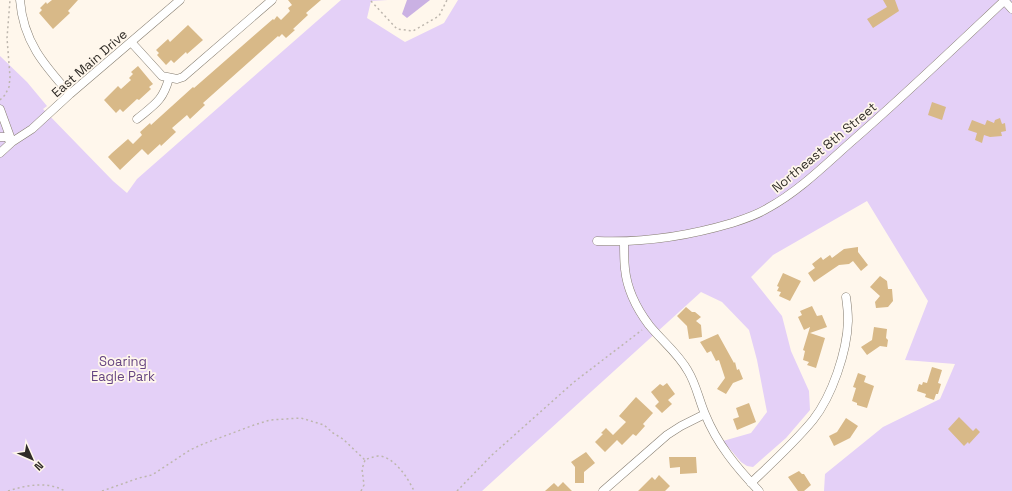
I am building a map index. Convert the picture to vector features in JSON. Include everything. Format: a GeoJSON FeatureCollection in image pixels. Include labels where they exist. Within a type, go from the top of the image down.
{"type":"FeatureCollection","features":[{"type":"Feature","properties":{"kind":"street"},"geometry":{"type":"LineString","coordinates":[[20,0],[24,24],[34,49],[41,60],[70,94]]}},
{"type":"Feature","properties":{"kind":"street","name":"East Main Drive"},"geometry":{"type":"LineString","coordinates":[[0,153],[12,142],[32,129],[70,94],[180,0]]}},
{"type":"Feature","properties":{"kind":"street"},"geometry":{"type":"LineString","coordinates":[[131,42],[162,76],[169,78],[183,77],[272,0]]}},
{"type":"Feature","properties":{"kind":"street"},"geometry":{"type":"LineString","coordinates":[[1004,0],[1012,8]]}},
{"type":"Feature","properties":{"kind":"street","name":"Northeast 8th Street"},"geometry":{"type":"LineString","coordinates":[[597,241],[624,242],[671,237],[717,228],[768,209],[786,197],[819,170],[904,95],[1004,0]]}},
{"type":"Feature","properties":{"kind":"street"},"geometry":{"type":"LineString","coordinates":[[137,119],[162,96],[166,90],[169,78]]}},
{"type":"Feature","properties":{"kind":"street"},"geometry":{"type":"LineString","coordinates":[[0,109],[12,142]]}},
{"type":"Feature","properties":{"kind":"street"},"geometry":{"type":"LineString","coordinates":[[0,137],[6,137],[12,142]]}},
{"type":"Feature","properties":{"kind":"street"},"geometry":{"type":"LineString","coordinates":[[624,242],[625,270],[630,290],[637,306],[649,324],[681,359],[689,373],[705,414],[718,441],[735,464],[759,491]]}},
{"type":"Feature","properties":{"kind":"street"},"geometry":{"type":"LineString","coordinates":[[752,483],[809,424],[825,400],[837,372],[846,339],[848,320],[846,296]]}},
{"type":"Feature","properties":{"kind":"street"},"geometry":{"type":"LineString","coordinates":[[603,491],[667,435],[680,426],[705,414]]}},
{"type":"Feature","properties":{"kind":"path"},"geometry":{"type":"LineString","coordinates":[[0,100],[5,95],[9,87],[10,76],[7,38],[10,0]]}},
{"type":"Feature","properties":{"kind":"path"},"geometry":{"type":"LineString","coordinates":[[371,1],[397,29],[413,31],[439,16],[447,0]]}},
{"type":"Feature","properties":{"kind":"path"},"geometry":{"type":"LineString","coordinates":[[457,491],[492,455],[574,382],[649,324]]}},
{"type":"Feature","properties":{"kind":"path"},"geometry":{"type":"LineString","coordinates":[[102,491],[152,475],[190,450],[270,420],[301,418],[324,425],[332,433],[343,439],[365,460]]}},
{"type":"Feature","properties":{"kind":"path"},"geometry":{"type":"LineString","coordinates":[[365,460],[379,456],[388,459],[405,474],[414,491]]}},
{"type":"Feature","properties":{"kind":"path"},"geometry":{"type":"LineString","coordinates":[[361,491],[364,481],[362,469],[365,460]]}},
{"type":"Feature","properties":{"kind":"path"},"geometry":{"type":"LineString","coordinates":[[8,491],[36,484],[55,487],[65,491]]}},
{"type":"Feature","properties":{"kind":"green space","name":"Soaring Eagle Park"},"geometry":{"type":"Polygon","coordinates":[[[341,0],[388,0],[371,1],[367,18],[405,42],[444,23],[458,0],[1012,0],[1012,491],[824,491],[825,474],[883,427],[940,399],[955,364],[905,360],[928,301],[867,201],[773,255],[751,277],[782,316],[791,351],[809,391],[810,410],[786,438],[753,467],[747,466],[741,462],[723,441],[751,433],[767,412],[757,360],[749,330],[722,302],[701,292],[482,491],[0,491],[0,56],[27,82],[47,106],[43,109],[113,181],[127,193],[137,179],[341,0]]]}},
{"type":"Feature","properties":{"kind":"shaded area"},"geometry":{"type":"Polygon","coordinates":[[[407,0],[430,0],[407,18],[402,14],[407,0]]]}},
{"type":"Feature","properties":{"kind":"building"},"geometry":{"type":"Polygon","coordinates":[[[52,0],[78,0],[68,11],[70,13],[53,29],[39,13],[42,10],[40,8],[46,2],[47,4],[52,0]]]}},
{"type":"Feature","properties":{"kind":"building"},"geometry":{"type":"Polygon","coordinates":[[[288,0],[321,0],[306,13],[308,15],[286,38],[282,34],[279,37],[278,36],[203,103],[205,105],[190,119],[187,115],[172,128],[176,132],[161,146],[160,144],[148,155],[142,149],[120,170],[108,157],[128,139],[133,144],[142,135],[140,132],[150,123],[151,125],[273,19],[274,20],[277,16],[281,20],[290,11],[288,8],[292,5],[288,0]]]}},
{"type":"Feature","properties":{"kind":"building"},"geometry":{"type":"Polygon","coordinates":[[[883,0],[895,0],[899,11],[873,28],[867,19],[887,7],[883,0]]]}},
{"type":"Feature","properties":{"kind":"building"},"geometry":{"type":"Polygon","coordinates":[[[188,25],[203,40],[174,63],[171,60],[166,65],[157,55],[159,53],[156,50],[168,39],[170,42],[188,25]]]}},
{"type":"Feature","properties":{"kind":"building"},"geometry":{"type":"Polygon","coordinates":[[[138,66],[153,84],[149,87],[151,89],[123,112],[120,109],[116,113],[104,100],[118,86],[121,89],[131,80],[129,78],[133,74],[131,72],[138,66]]]}},
{"type":"Feature","properties":{"kind":"building"},"geometry":{"type":"Polygon","coordinates":[[[932,102],[946,107],[942,120],[928,115],[932,102]]]}},
{"type":"Feature","properties":{"kind":"building"},"geometry":{"type":"Polygon","coordinates":[[[1000,118],[1002,124],[1005,123],[1006,131],[1001,132],[1002,136],[990,137],[984,135],[982,143],[975,140],[977,133],[968,130],[972,120],[985,125],[987,120],[994,123],[995,120],[1000,118]]]}},
{"type":"Feature","properties":{"kind":"building"},"geometry":{"type":"Polygon","coordinates":[[[858,247],[858,252],[868,265],[861,271],[853,261],[849,264],[839,265],[814,282],[808,273],[815,268],[812,264],[821,257],[823,260],[830,255],[832,258],[844,249],[858,247]]]}},
{"type":"Feature","properties":{"kind":"building"},"geometry":{"type":"Polygon","coordinates":[[[783,273],[801,281],[790,301],[779,296],[781,292],[777,291],[779,287],[777,286],[783,273]]]}},
{"type":"Feature","properties":{"kind":"building"},"geometry":{"type":"Polygon","coordinates":[[[880,276],[887,281],[888,289],[892,289],[893,301],[888,307],[876,308],[875,302],[880,296],[870,287],[880,276]]]}},
{"type":"Feature","properties":{"kind":"building"},"geometry":{"type":"Polygon","coordinates":[[[812,306],[817,316],[822,315],[827,327],[810,333],[825,338],[816,368],[807,365],[809,362],[803,360],[805,351],[803,350],[810,327],[804,330],[798,317],[802,315],[800,311],[812,306]]]}},
{"type":"Feature","properties":{"kind":"building"},"geometry":{"type":"Polygon","coordinates":[[[686,307],[701,317],[696,321],[701,325],[702,337],[689,339],[687,326],[677,316],[686,307]]]}},
{"type":"Feature","properties":{"kind":"building"},"geometry":{"type":"Polygon","coordinates":[[[874,327],[887,329],[887,347],[880,346],[867,355],[861,347],[872,340],[874,327]]]}},
{"type":"Feature","properties":{"kind":"building"},"geometry":{"type":"Polygon","coordinates":[[[718,334],[734,363],[735,362],[737,370],[739,369],[743,379],[733,383],[726,394],[717,389],[725,378],[719,360],[716,361],[711,351],[707,353],[700,342],[718,334]]]}},
{"type":"Feature","properties":{"kind":"building"},"geometry":{"type":"Polygon","coordinates":[[[932,367],[942,370],[938,383],[941,384],[938,394],[936,394],[934,400],[925,397],[926,394],[917,391],[919,384],[922,385],[923,382],[927,383],[932,367]]]}},
{"type":"Feature","properties":{"kind":"building"},"geometry":{"type":"Polygon","coordinates":[[[858,373],[866,376],[864,382],[874,386],[867,408],[857,405],[857,403],[852,401],[856,388],[853,387],[858,373]]]}},
{"type":"Feature","properties":{"kind":"building"},"geometry":{"type":"Polygon","coordinates":[[[667,383],[675,394],[668,400],[672,404],[662,413],[655,406],[659,402],[651,392],[660,384],[663,386],[667,383]]]}},
{"type":"Feature","properties":{"kind":"building"},"geometry":{"type":"Polygon","coordinates":[[[636,397],[653,413],[643,424],[645,426],[636,436],[633,434],[622,445],[617,440],[605,452],[595,442],[603,434],[601,433],[606,428],[613,435],[626,422],[619,416],[636,397]]]}},
{"type":"Feature","properties":{"kind":"building"},"geometry":{"type":"Polygon","coordinates":[[[749,403],[756,422],[737,430],[733,419],[739,417],[736,408],[749,403]]]}},
{"type":"Feature","properties":{"kind":"building"},"geometry":{"type":"Polygon","coordinates":[[[959,417],[973,431],[976,428],[980,432],[969,444],[968,442],[964,446],[948,429],[959,417]]]}},
{"type":"Feature","properties":{"kind":"building"},"geometry":{"type":"Polygon","coordinates":[[[846,418],[858,426],[850,438],[834,446],[829,436],[837,432],[846,418]]]}},
{"type":"Feature","properties":{"kind":"building"},"geometry":{"type":"Polygon","coordinates":[[[586,452],[595,463],[584,472],[584,483],[575,483],[575,467],[571,462],[586,452]]]}},
{"type":"Feature","properties":{"kind":"building"},"geometry":{"type":"Polygon","coordinates":[[[669,457],[696,457],[697,473],[680,474],[680,467],[670,468],[669,457]]]}},
{"type":"Feature","properties":{"kind":"building"},"geometry":{"type":"Polygon","coordinates":[[[799,471],[804,474],[811,485],[804,491],[798,491],[788,477],[799,471]]]}},
{"type":"Feature","properties":{"kind":"building"},"geometry":{"type":"Polygon","coordinates":[[[659,475],[670,486],[665,491],[638,491],[652,477],[655,480],[659,475]]]}},
{"type":"Feature","properties":{"kind":"building"},"geometry":{"type":"Polygon","coordinates":[[[563,482],[572,491],[545,491],[554,483],[558,487],[563,482]]]}}]}
